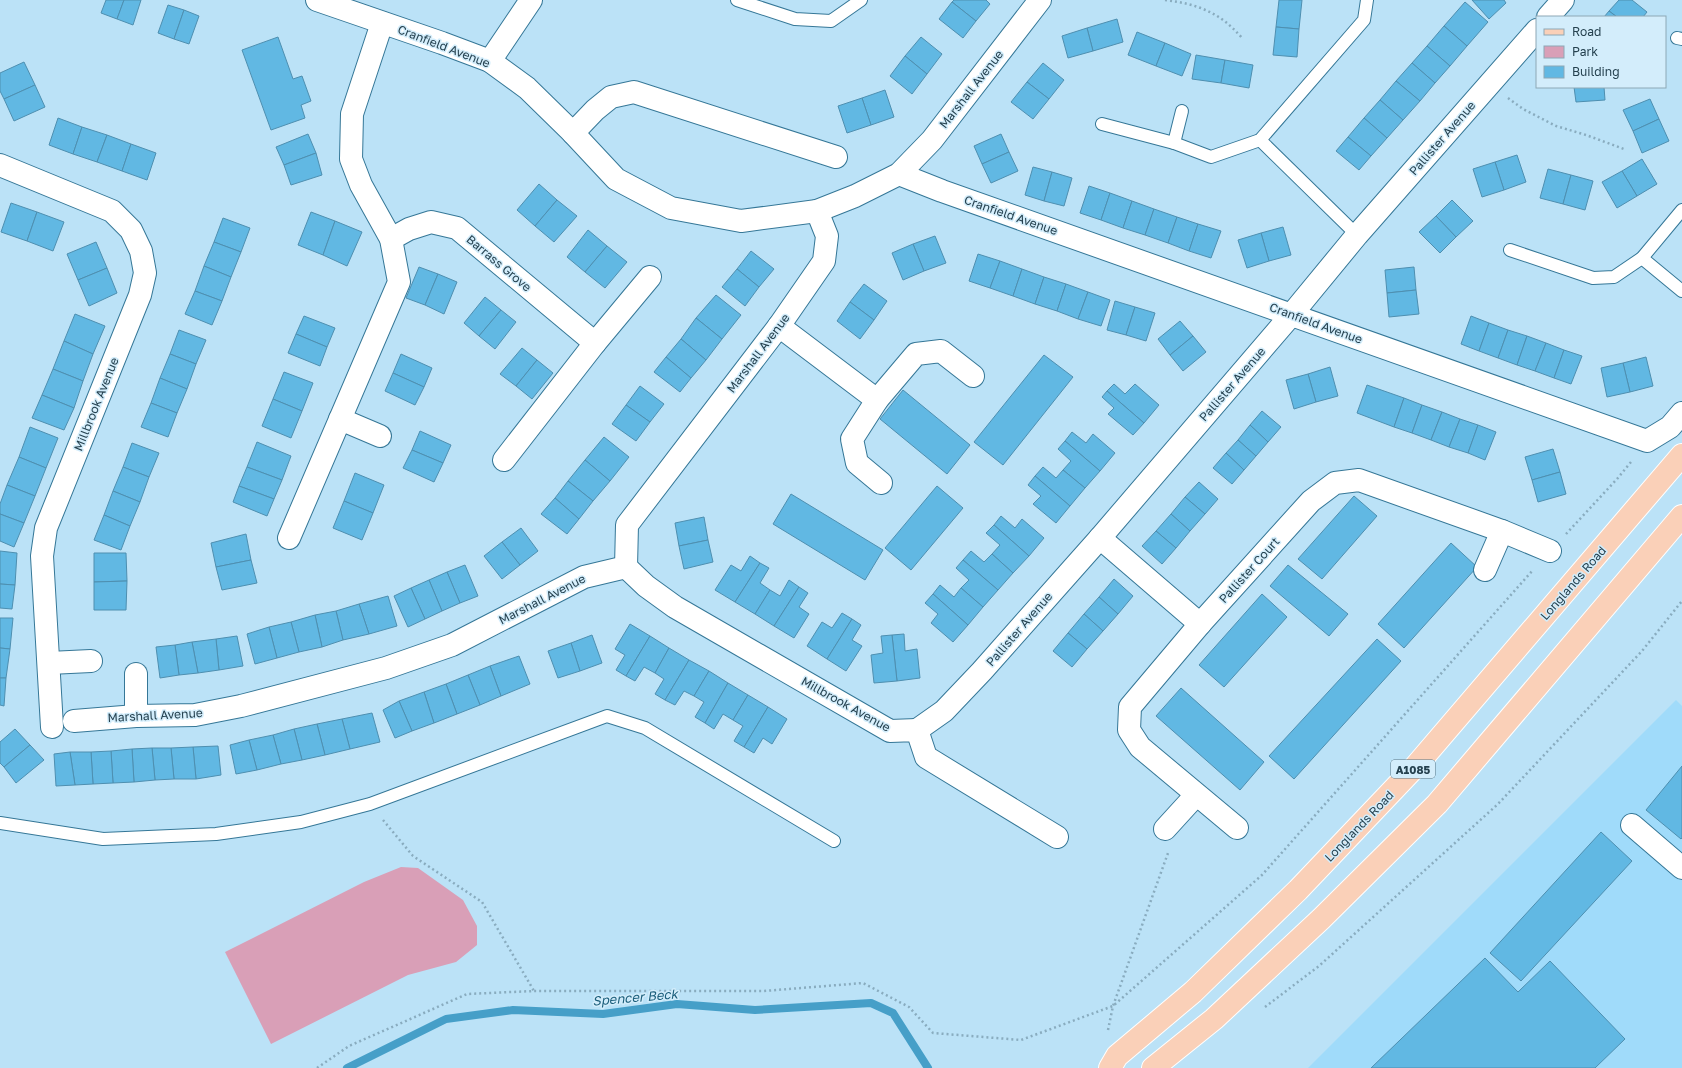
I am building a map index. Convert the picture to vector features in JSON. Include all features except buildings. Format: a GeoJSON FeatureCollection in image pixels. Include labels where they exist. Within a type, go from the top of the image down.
{"type":"FeatureCollection","features":[{"type":"Feature","properties":{"kind":"main road","name":"Longlands Road"},"geometry":{"type":"LineString","coordinates":[[1110,1068],[1117,1056],[1193,992],[1298,890],[1415,767],[1682,455]]}},
{"type":"Feature","properties":{"kind":"main road"},"geometry":{"type":"LineString","coordinates":[[1153,1068],[1214,1020],[1321,919],[1437,804],[1682,516]]}},
{"type":"Feature","properties":{"kind":"street","name":"Cranfield Avenue"},"geometry":{"type":"LineString","coordinates":[[317,0],[490,61],[527,88],[573,133],[616,180],[671,208],[741,221],[817,211],[855,196],[899,174],[942,191],[1647,441]]}},
{"type":"Feature","properties":{"kind":"street"},"geometry":{"type":"LineString","coordinates":[[490,61],[531,0]]}},
{"type":"Feature","properties":{"kind":"street","name":"Marshall Avenue"},"geometry":{"type":"LineString","coordinates":[[899,174],[932,140],[1040,0]]}},
{"type":"Feature","properties":{"kind":"street"},"geometry":{"type":"LineString","coordinates":[[1549,16],[1563,0]]}},
{"type":"Feature","properties":{"kind":"street"},"geometry":{"type":"LineString","coordinates":[[289,538],[399,282],[391,239],[361,185],[351,159],[352,114],[382,23]]}},
{"type":"Feature","properties":{"kind":"street","name":"Pallister Avenue"},"geometry":{"type":"LineString","coordinates":[[917,730],[944,711],[972,682],[1100,538],[1292,314],[1357,235],[1536,31]]}},
{"type":"Feature","properties":{"kind":"street"},"geometry":{"type":"LineString","coordinates":[[573,133],[595,110],[611,97],[634,92],[836,157]]}},
{"type":"Feature","properties":{"kind":"street","name":"Millbrook Avenue"},"geometry":{"type":"LineString","coordinates":[[0,166],[112,211],[131,230],[141,251],[145,273],[140,295],[46,528],[42,556],[52,727]]}},
{"type":"Feature","properties":{"kind":"street","name":"Marshall Avenue"},"geometry":{"type":"LineString","coordinates":[[74,721],[136,716],[195,715],[241,706],[386,668],[452,645],[584,577],[626,567],[628,525],[779,326],[824,261],[827,236],[817,211]]}},
{"type":"Feature","properties":{"kind":"street","name":"Barrass Grove"},"geometry":{"type":"LineString","coordinates":[[391,239],[409,229],[431,222],[457,228],[595,343]]}},
{"type":"Feature","properties":{"kind":"street"},"geometry":{"type":"LineString","coordinates":[[504,460],[595,343],[650,277]]}},
{"type":"Feature","properties":{"kind":"street"},"geometry":{"type":"LineString","coordinates":[[779,326],[877,400]]}},
{"type":"Feature","properties":{"kind":"street"},"geometry":{"type":"LineString","coordinates":[[881,483],[857,463],[852,439],[877,400],[916,354],[941,351],[973,376]]}},
{"type":"Feature","properties":{"kind":"street"},"geometry":{"type":"LineString","coordinates":[[1647,441],[1670,427],[1682,412]]}},
{"type":"Feature","properties":{"kind":"street"},"geometry":{"type":"LineString","coordinates":[[340,420],[380,436]]}},
{"type":"Feature","properties":{"kind":"street","name":"Pallister Court"},"geometry":{"type":"LineString","coordinates":[[1237,828],[1140,747],[1129,730],[1130,707],[1200,624],[1311,501],[1335,483],[1358,480],[1502,531],[1550,551]]}},
{"type":"Feature","properties":{"kind":"street"},"geometry":{"type":"LineString","coordinates":[[1485,570],[1502,531]]}},
{"type":"Feature","properties":{"kind":"street"},"geometry":{"type":"LineString","coordinates":[[1100,538],[1200,624]]}},
{"type":"Feature","properties":{"kind":"street","name":"Millbrook Avenue"},"geometry":{"type":"LineString","coordinates":[[626,567],[646,586],[675,607],[890,731],[917,730]]}},
{"type":"Feature","properties":{"kind":"street"},"geometry":{"type":"LineString","coordinates":[[49,663],[91,661]]}},
{"type":"Feature","properties":{"kind":"street"},"geometry":{"type":"LineString","coordinates":[[136,674],[136,716]]}},
{"type":"Feature","properties":{"kind":"street"},"geometry":{"type":"LineString","coordinates":[[917,730],[926,757],[1057,837]]}},
{"type":"Feature","properties":{"kind":"street"},"geometry":{"type":"LineString","coordinates":[[1165,829],[1196,795]]}},
{"type":"Feature","properties":{"kind":"street"},"geometry":{"type":"LineString","coordinates":[[1632,825],[1682,868]]}},
{"type":"Feature","properties":{"kind":"lane"},"geometry":{"type":"LineString","coordinates":[[736,0],[758,3],[795,19],[831,21],[861,0]]}},
{"type":"Feature","properties":{"kind":"lane"},"geometry":{"type":"LineString","coordinates":[[1102,124],[1174,142],[1211,157],[1260,140],[1364,20],[1368,0]]}},
{"type":"Feature","properties":{"kind":"lane"},"geometry":{"type":"LineString","coordinates":[[1174,142],[1182,111]]}},
{"type":"Feature","properties":{"kind":"lane"},"geometry":{"type":"LineString","coordinates":[[1260,140],[1357,235]]}},
{"type":"Feature","properties":{"kind":"lane"},"geometry":{"type":"LineString","coordinates":[[1510,250],[1593,278],[1614,277],[1642,258],[1682,210]]}},
{"type":"Feature","properties":{"kind":"lane"},"geometry":{"type":"LineString","coordinates":[[1642,258],[1682,291]]}},
{"type":"Feature","properties":{"kind":"lane"},"geometry":{"type":"LineString","coordinates":[[0,824],[104,838],[216,834],[301,822],[370,804],[607,716],[646,728],[834,842]]}},
{"type":"Feature","properties":{"kind":"path"},"geometry":{"type":"LineString","coordinates":[[1165,0],[1185,2],[1203,8],[1217,15],[1232,26],[1242,38]]}},
{"type":"Feature","properties":{"kind":"path"},"geometry":{"type":"LineString","coordinates":[[1489,85],[1523,109],[1556,126],[1624,149]]}},
{"type":"Feature","properties":{"kind":"path"},"geometry":{"type":"LineString","coordinates":[[317,1068],[349,1046],[467,994],[534,991],[764,991],[863,982],[909,1007],[934,1033],[1021,1040],[1113,1006],[1262,875],[1550,551],[1617,479],[1647,441]]}},
{"type":"Feature","properties":{"kind":"path"},"geometry":{"type":"LineString","coordinates":[[1262,1010],[1319,966],[1498,804],[1642,651],[1682,601]]}},
{"type":"Feature","properties":{"kind":"path"},"geometry":{"type":"LineString","coordinates":[[370,804],[413,856],[482,902],[534,991]]}},
{"type":"Feature","properties":{"kind":"path"},"geometry":{"type":"LineString","coordinates":[[1113,1006],[1171,845],[1165,829]]}},
{"type":"Feature","properties":{"kind":"shaded area"},"geometry":{"type":"Polygon","coordinates":[[[1676,700],[1682,706],[1682,1068],[1308,1068],[1676,700]]]}},
{"type":"Feature","properties":{"kind":"green space"},"geometry":{"type":"Polygon","coordinates":[[[401,867],[418,868],[463,900],[477,926],[477,945],[456,962],[408,975],[271,1044],[225,952],[364,882],[401,867]]]}},
{"type":"Feature","properties":{"kind":"waterway","name":"Spencer Beck"},"geometry":{"type":"LineString","coordinates":[[347,1068],[446,1019],[513,1010],[603,1014],[677,1004],[755,1010],[871,1003],[893,1013],[928,1068]]}}]}
